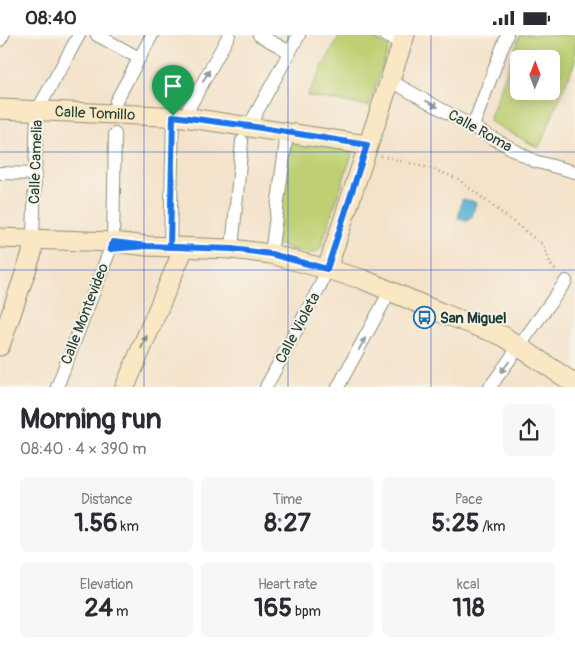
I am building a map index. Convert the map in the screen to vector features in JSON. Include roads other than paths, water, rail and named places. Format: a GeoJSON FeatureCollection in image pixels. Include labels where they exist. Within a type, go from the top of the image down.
{"type":"FeatureCollection","features":[{"type":"Feature","properties":{"kind":"main road"},"geometry":{"type":"LineString","coordinates":[[327,269],[366,148],[404,40]]}},
{"type":"Feature","properties":{"kind":"main road","name":"Calle Tomillo"},"geometry":{"type":"LineString","coordinates":[[0,109],[178,117],[245,134],[286,133],[366,148]]}},
{"type":"Feature","properties":{"kind":"main road"},"geometry":{"type":"LineString","coordinates":[[0,237],[32,244],[232,249],[271,254],[362,279],[439,312],[503,336],[575,383]]}},
{"type":"Feature","properties":{"kind":"main road"},"geometry":{"type":"LineString","coordinates":[[0,246],[75,240],[111,245]]}},
{"type":"Feature","properties":{"kind":"main road"},"geometry":{"type":"LineString","coordinates":[[0,345],[32,244]]}},
{"type":"Feature","properties":{"kind":"main road"},"geometry":{"type":"LineString","coordinates":[[125,387],[177,248]]}},
{"type":"Feature","properties":{"kind":"street"},"geometry":{"type":"LineString","coordinates":[[0,40],[3,35]]}},
{"type":"Feature","properties":{"kind":"street","name":"Calle Camelia"},"geometry":{"type":"LineString","coordinates":[[32,244],[37,111],[79,35]]}},
{"type":"Feature","properties":{"kind":"street"},"geometry":{"type":"LineString","coordinates":[[97,35],[139,58]]}},
{"type":"Feature","properties":{"kind":"street"},"geometry":{"type":"LineString","coordinates":[[114,114],[116,101],[152,35]]}},
{"type":"Feature","properties":{"kind":"street"},"geometry":{"type":"LineString","coordinates":[[177,248],[178,117],[228,35]]}},
{"type":"Feature","properties":{"kind":"street"},"geometry":{"type":"LineString","coordinates":[[260,35],[290,52]]}},
{"type":"Feature","properties":{"kind":"street"},"geometry":{"type":"LineString","coordinates":[[232,249],[245,134],[299,35]]}},
{"type":"Feature","properties":{"kind":"street"},"geometry":{"type":"LineString","coordinates":[[385,35],[404,40]]}},
{"type":"Feature","properties":{"kind":"street"},"geometry":{"type":"LineString","coordinates":[[473,126],[506,35]]}},
{"type":"Feature","properties":{"kind":"street","name":"Calle Roma"},"geometry":{"type":"LineString","coordinates":[[389,80],[534,161],[575,171]]}},
{"type":"Feature","properties":{"kind":"street"},"geometry":{"type":"LineString","coordinates":[[271,254],[286,133]]}},
{"type":"Feature","properties":{"kind":"street","name":"Calle Montevideo"},"geometry":{"type":"LineString","coordinates":[[59,386],[111,245],[115,134]]}},
{"type":"Feature","properties":{"kind":"street"},"geometry":{"type":"LineString","coordinates":[[0,173],[36,174]]}},
{"type":"Feature","properties":{"kind":"street","name":"Calle Violeta"},"geometry":{"type":"LineString","coordinates":[[266,387],[320,286],[327,269]]}},
{"type":"Feature","properties":{"kind":"street"},"geometry":{"type":"LineString","coordinates":[[490,387],[566,281]]}},
{"type":"Feature","properties":{"kind":"street"},"geometry":{"type":"LineString","coordinates":[[338,387],[390,291]]}},
{"type":"Feature","properties":{"kind":"water"},"geometry":{"type":"Polygon","coordinates":[[[462,199],[476,202],[472,217],[467,221],[458,219],[462,199]]]}},
{"type":"Feature","properties":{"kind":"place","name":"San Miguel"},"geometry":{"type":"Point","coordinates":[424,318]}}]}
